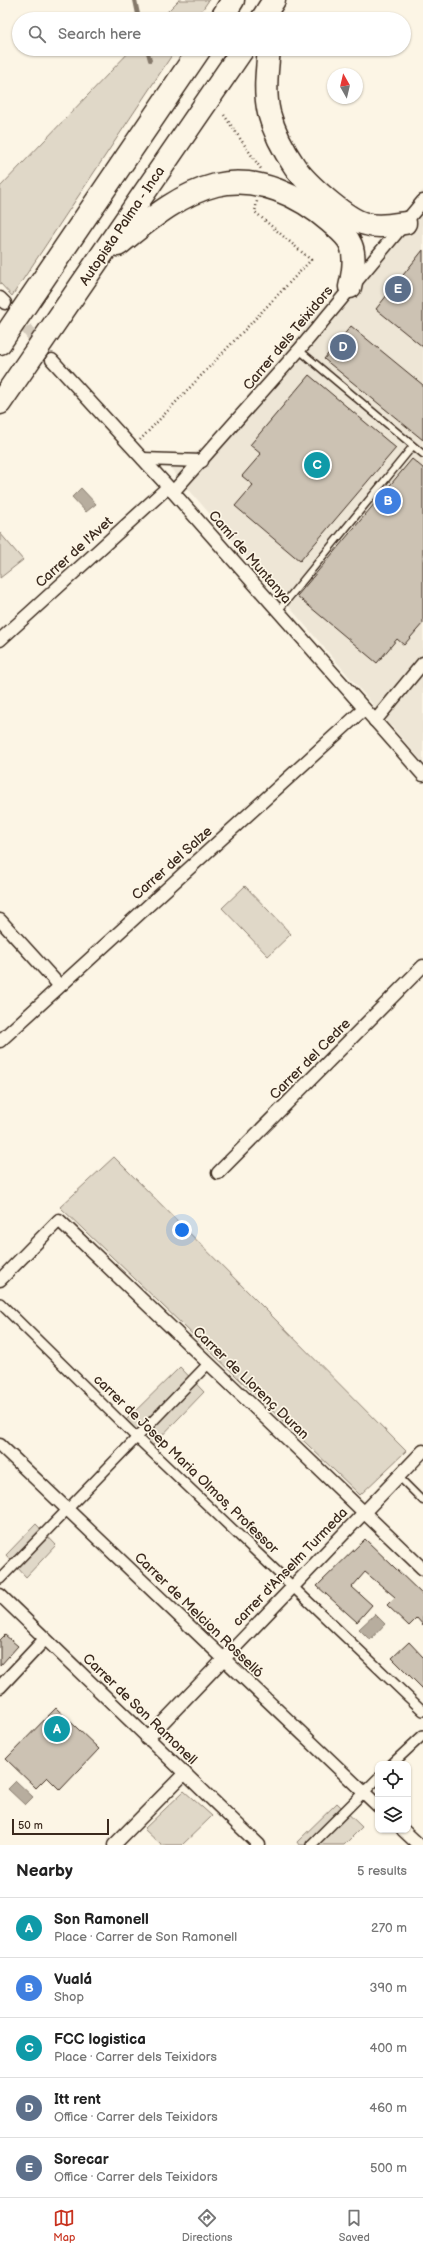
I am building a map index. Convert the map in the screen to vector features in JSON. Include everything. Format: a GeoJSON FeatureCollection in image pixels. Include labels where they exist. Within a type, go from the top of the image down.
{"type":"FeatureCollection","features":[{"type":"Feature","properties":{"kind":"highway"},"geometry":{"type":"LineString","coordinates":[[225,12],[233,0]]}},
{"type":"Feature","properties":{"kind":"highway"},"geometry":{"type":"LineString","coordinates":[[266,12],[274,0]]}},
{"type":"Feature","properties":{"kind":"highway"},"geometry":{"type":"LineString","coordinates":[[278,12],[281,0]]}},
{"type":"Feature","properties":{"kind":"highway"},"geometry":{"type":"LineString","coordinates":[[0,343],[195,56]]}},
{"type":"Feature","properties":{"kind":"highway","name":"Autopista Palma - Inca"},"geometry":{"type":"LineString","coordinates":[[0,403],[238,56]]}},
{"type":"Feature","properties":{"kind":"highway"},"geometry":{"type":"LineString","coordinates":[[268,56],[266,78],[269,112],[281,143],[296,169],[347,216],[366,224],[384,226],[405,223]]}},
{"type":"Feature","properties":{"kind":"highway"},"geometry":{"type":"LineString","coordinates":[[101,258],[163,209],[191,193],[217,185],[248,184],[276,189],[300,200],[343,233],[351,245],[353,258],[350,287]]}},
{"type":"Feature","properties":{"kind":"street","name":"Carrer dels Teixidors"},"geometry":{"type":"LineString","coordinates":[[171,490],[202,460],[299,350],[423,201]]}},
{"type":"Feature","properties":{"kind":"street","name":"Camí de Muntanya"},"geometry":{"type":"LineString","coordinates":[[52,360],[171,490],[423,775]]}},
{"type":"Feature","properties":{"kind":"street"},"geometry":{"type":"LineString","coordinates":[[143,459],[202,460]]}},
{"type":"Feature","properties":{"kind":"street","name":"Carrer de l'Avet"},"geometry":{"type":"LineString","coordinates":[[0,640],[171,490]]}},
{"type":"Feature","properties":{"kind":"street"},"geometry":{"type":"LineString","coordinates":[[375,721],[423,663]]}},
{"type":"Feature","properties":{"kind":"street","name":"Carrer del Salze"},"geometry":{"type":"LineString","coordinates":[[0,1040],[364,709]]}},
{"type":"Feature","properties":{"kind":"street"},"geometry":{"type":"LineString","coordinates":[[0,920],[59,985]]}},
{"type":"Feature","properties":{"kind":"street","name":"Carrer del Cedre"},"geometry":{"type":"LineString","coordinates":[[218,1173],[423,966]]}},
{"type":"Feature","properties":{"kind":"street","name":"Carrer de Llorenç Duran"},"geometry":{"type":"LineString","coordinates":[[0,1280],[59,1220],[423,1569]]}},
{"type":"Feature","properties":{"kind":"street","name":"carrer de Josep Maria Olmos, Professor"},"geometry":{"type":"LineString","coordinates":[[0,1303],[136,1437],[423,1711]]}},
{"type":"Feature","properties":{"kind":"street"},"geometry":{"type":"LineString","coordinates":[[0,1579],[208,1364]]}},
{"type":"Feature","properties":{"kind":"street","name":"Carrer de Melcion Rosselló"},"geometry":{"type":"LineString","coordinates":[[0,1445],[375,1803]]}},
{"type":"Feature","properties":{"kind":"street","name":"carrer d'Anselm Turmeda"},"geometry":{"type":"LineString","coordinates":[[147,1739],[423,1451]]}},
{"type":"Feature","properties":{"kind":"street","name":"Carrer de Son Ramonell"},"geometry":{"type":"LineString","coordinates":[[0,1595],[258,1845]]}},
{"type":"Feature","properties":{"kind":"street"},"geometry":{"type":"LineString","coordinates":[[0,1687],[45,1639]]}},
{"type":"Feature","properties":{"kind":"street"},"geometry":{"type":"LineString","coordinates":[[395,1761],[423,1735]]}},
{"type":"Feature","properties":{"kind":"street"},"geometry":{"type":"LineString","coordinates":[[114,1845],[185,1774]]}},
{"type":"Feature","properties":{"kind":"street"},"geometry":{"type":"LineString","coordinates":[[311,1845],[375,1781]]}},
{"type":"Feature","properties":{"kind":"street"},"geometry":{"type":"LineString","coordinates":[[406,1833],[419,1845]]}},
{"type":"Feature","properties":{"kind":"lane"},"geometry":{"type":"LineString","coordinates":[[299,350],[423,454]]}},
{"type":"Feature","properties":{"kind":"lane"},"geometry":{"type":"LineString","coordinates":[[278,611],[413,446]]}},
{"type":"Feature","properties":{"kind":"lane"},"geometry":{"type":"LineString","coordinates":[[399,1477],[423,1501]]}},
{"type":"Feature","properties":{"kind":"path"},"geometry":{"type":"LineString","coordinates":[[224,114],[261,168],[260,173]]}},
{"type":"Feature","properties":{"kind":"path"},"geometry":{"type":"LineString","coordinates":[[133,448],[311,260],[255,212],[257,194]]}},
{"type":"Feature","properties":{"kind":"shaded area"},"geometry":{"type":"Polygon","coordinates":[[[179,0],[209,0],[201,12],[167,12],[179,0]]]}},
{"type":"Feature","properties":{"kind":"shaded area"},"geometry":{"type":"Polygon","coordinates":[[[125,56],[171,56],[12,296],[0,283],[0,187],[125,56]]]}},
{"type":"Feature","properties":{"kind":"shaded area"},"geometry":{"type":"Polygon","coordinates":[[[423,190],[423,763],[161,457],[200,451],[423,190]]]}},
{"type":"Feature","properties":{"kind":"shaded area"},"geometry":{"type":"Polygon","coordinates":[[[81,488],[96,504],[86,512],[72,497],[81,488]]]}},
{"type":"Feature","properties":{"kind":"shaded area"},"geometry":{"type":"Polygon","coordinates":[[[0,533],[23,560],[0,578],[0,533]]]}},
{"type":"Feature","properties":{"kind":"shaded area"},"geometry":{"type":"Polygon","coordinates":[[[245,886],[291,934],[268,956],[222,908],[245,886]]]}},
{"type":"Feature","properties":{"kind":"shaded area"},"geometry":{"type":"Polygon","coordinates":[[[114,1157],[406,1451],[360,1495],[60,1207],[114,1157]]]}},
{"type":"Feature","properties":{"kind":"shaded area"},"geometry":{"type":"Polygon","coordinates":[[[180,1367],[204,1392],[152,1446],[125,1421],[180,1367]]]}},
{"type":"Feature","properties":{"kind":"shaded area"},"geometry":{"type":"Polygon","coordinates":[[[36,1524],[56,1545],[26,1577],[6,1555],[36,1524]]]}},
{"type":"Feature","properties":{"kind":"shaded area"},"geometry":{"type":"Polygon","coordinates":[[[375,1614],[385,1624],[370,1640],[359,1629],[375,1614]]]}},
{"type":"Feature","properties":{"kind":"shaded area"},"geometry":{"type":"Polygon","coordinates":[[[16,1781],[33,1797],[25,1805],[8,1789],[16,1781]]]}},
{"type":"Feature","properties":{"kind":"shaded area"},"geometry":{"type":"Polygon","coordinates":[[[184,1791],[212,1816],[182,1845],[161,1845],[144,1829],[184,1791]]]}},
{"type":"Feature","properties":{"kind":"shaded area"},"geometry":{"type":"Polygon","coordinates":[[[337,1803],[362,1827],[344,1845],[299,1845],[297,1842],[337,1803]]]}},
{"type":"Feature","properties":{"kind":"building"},"geometry":{"type":"Polygon","coordinates":[[[423,250],[423,347],[376,309],[423,250]]]}},
{"type":"Feature","properties":{"kind":"building"},"geometry":{"type":"Polygon","coordinates":[[[351,326],[423,385],[423,440],[324,359],[351,326]]]}},
{"type":"Feature","properties":{"kind":"building"},"geometry":{"type":"Polygon","coordinates":[[[309,375],[396,448],[300,561],[235,506],[253,485],[242,476],[261,454],[250,445],[309,375]]]}},
{"type":"Feature","properties":{"kind":"building"},"geometry":{"type":"Polygon","coordinates":[[[412,459],[423,468],[423,623],[404,645],[397,639],[377,663],[297,596],[412,459]]]}},
{"type":"Feature","properties":{"kind":"building"},"geometry":{"type":"Polygon","coordinates":[[[365,1539],[423,1595],[423,1625],[417,1618],[409,1626],[387,1605],[395,1597],[365,1572],[352,1587],[372,1605],[357,1622],[317,1586],[365,1539]]]}},
{"type":"Feature","properties":{"kind":"building"},"geometry":{"type":"Polygon","coordinates":[[[5,1635],[18,1646],[0,1666],[0,1640],[5,1635]]]}},
{"type":"Feature","properties":{"kind":"building"},"geometry":{"type":"Polygon","coordinates":[[[409,1642],[423,1657],[423,1689],[392,1658],[409,1642]]]}},
{"type":"Feature","properties":{"kind":"building"},"geometry":{"type":"Polygon","coordinates":[[[56,1708],[99,1749],[60,1790],[47,1777],[36,1788],[6,1759],[56,1708]]]}},
{"type":"Feature","properties":{"kind":"waterway"},"geometry":{"type":"LineString","coordinates":[[135,0],[138,12]]}},
{"type":"Feature","properties":{"kind":"waterway"},"geometry":{"type":"LineString","coordinates":[[149,56],[150,60]]}},
{"type":"Feature","properties":{"kind":"tunnel"},"geometry":{"type":"LineString","coordinates":[[15,314],[52,360]]}},
{"type":"Feature","properties":{"kind":"place","name":"Sorecar"},"geometry":{"type":"Point","coordinates":[398,289]}},
{"type":"Feature","properties":{"kind":"place","name":"Itt rent"},"geometry":{"type":"Point","coordinates":[343,347]}},
{"type":"Feature","properties":{"kind":"place","name":"FCC logistica"},"geometry":{"type":"Point","coordinates":[317,465]}},
{"type":"Feature","properties":{"kind":"place","name":"Vualá"},"geometry":{"type":"Point","coordinates":[388,501]}},
{"type":"Feature","properties":{"kind":"place","name":"Son Ramonell"},"geometry":{"type":"Point","coordinates":[57,1729]}}]}
